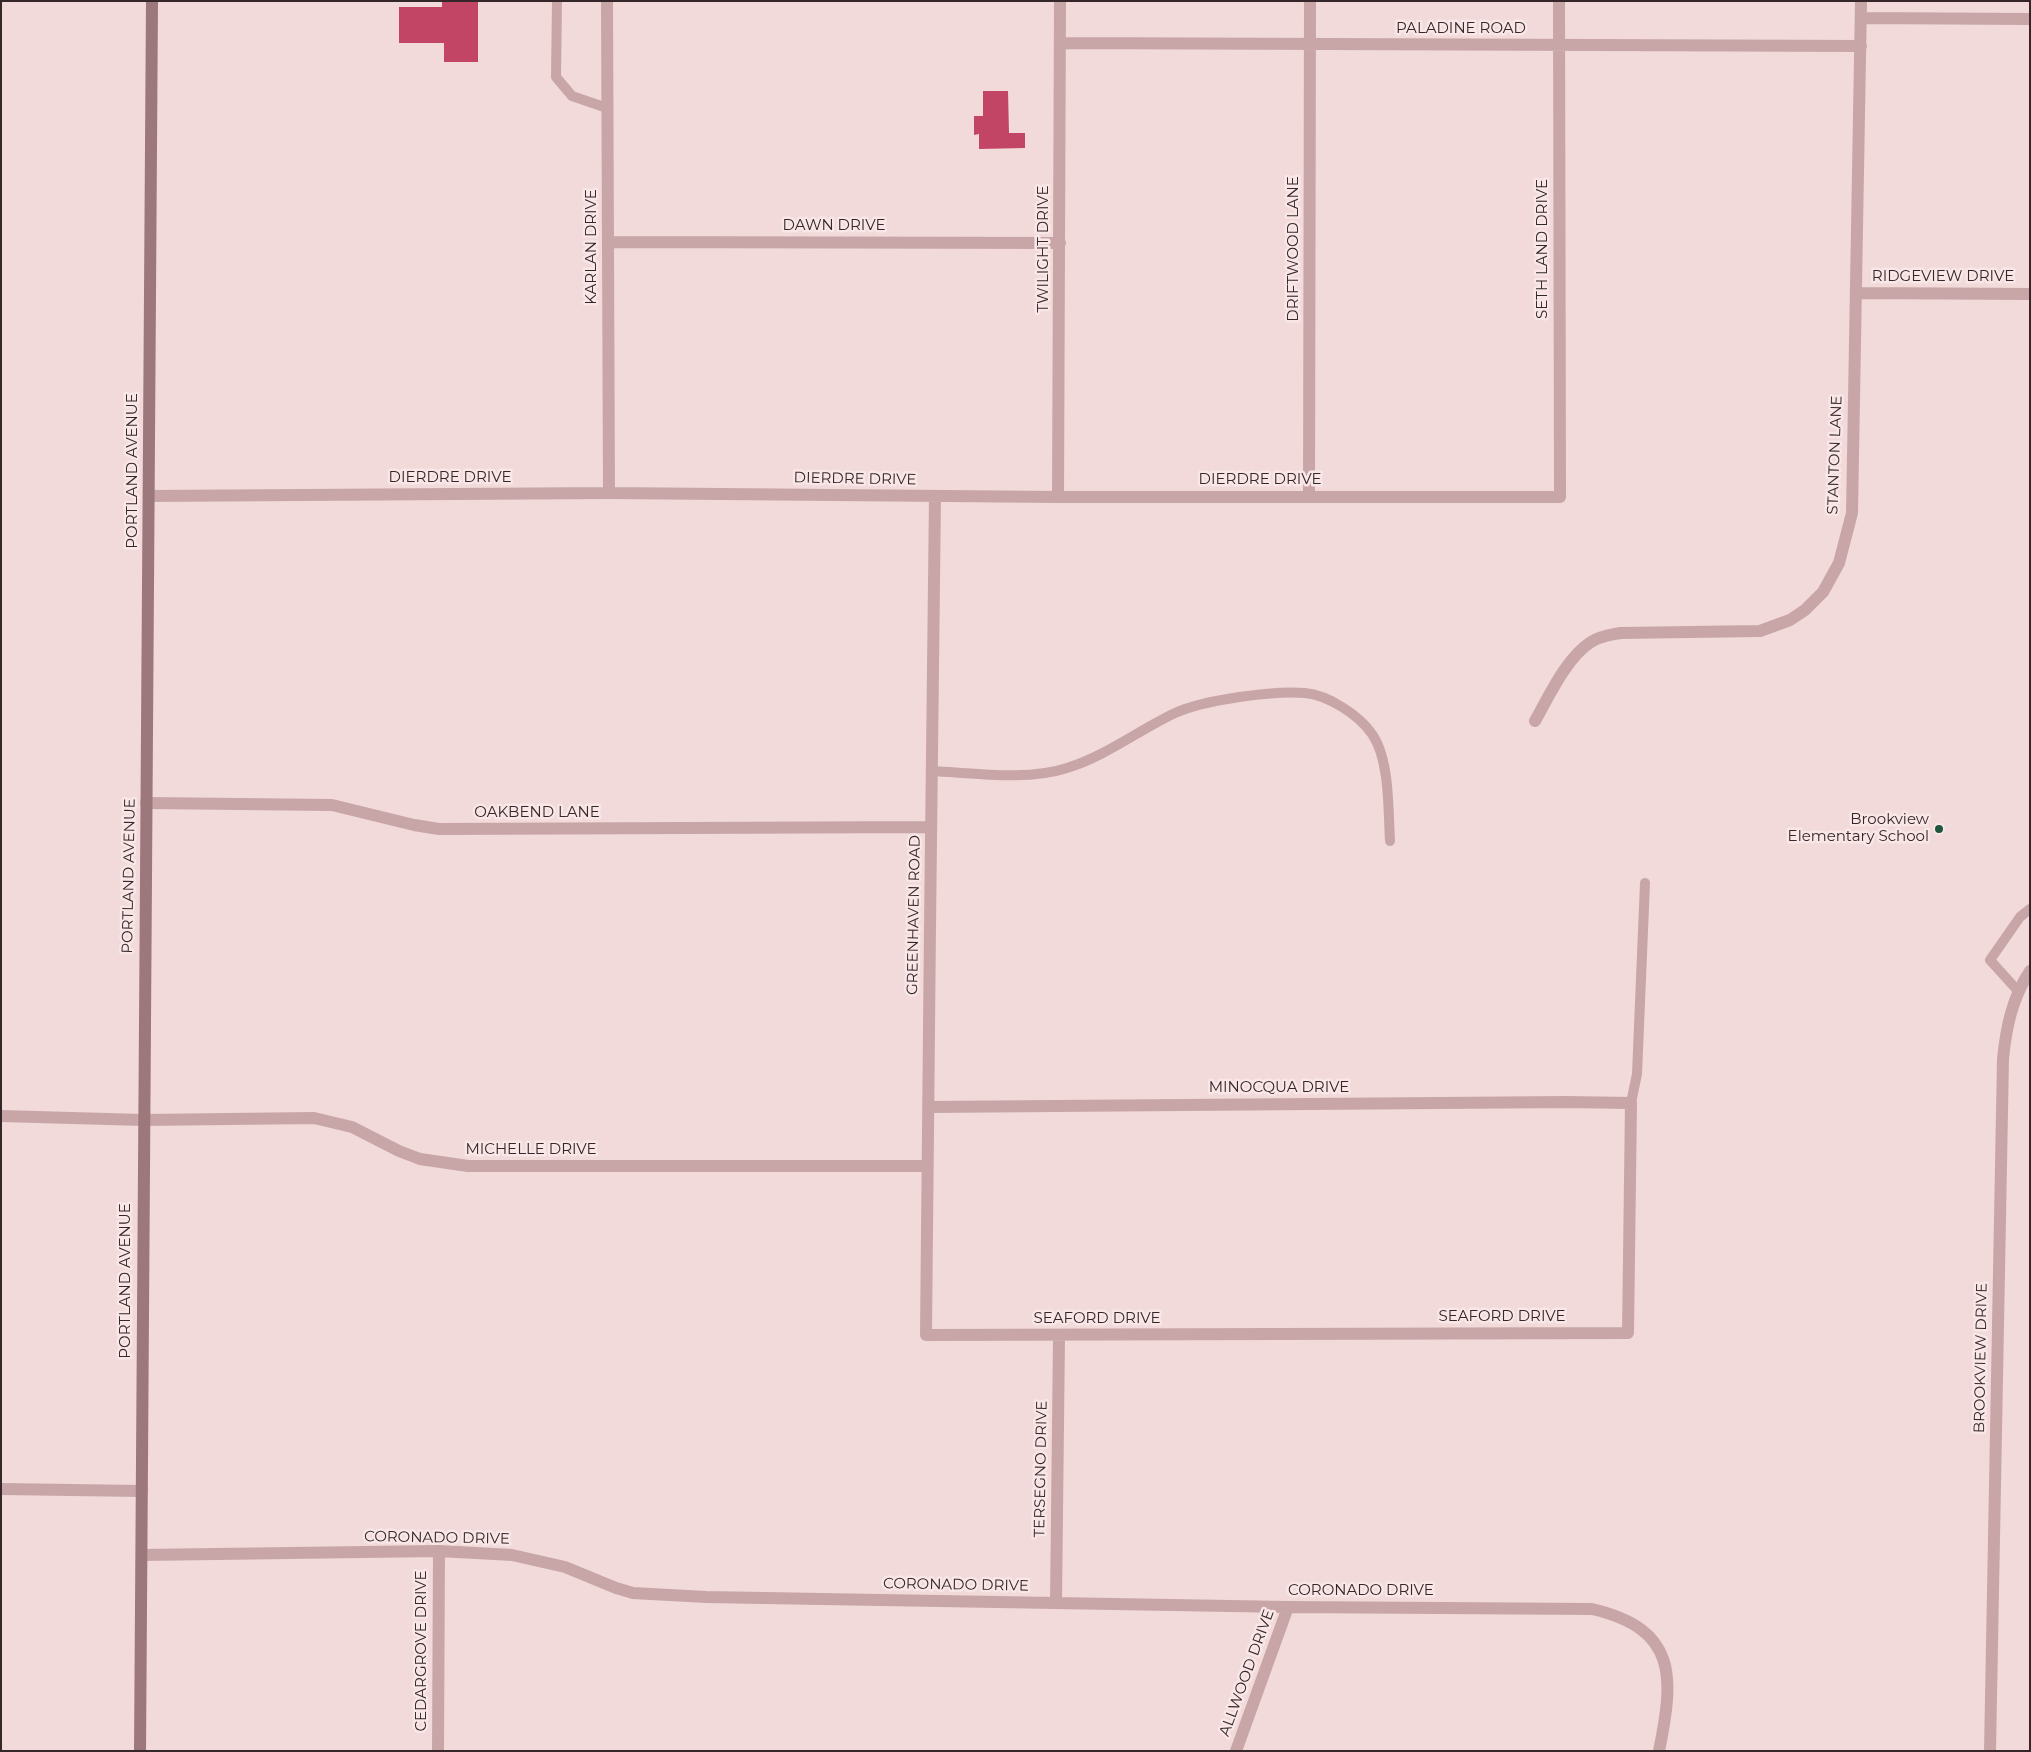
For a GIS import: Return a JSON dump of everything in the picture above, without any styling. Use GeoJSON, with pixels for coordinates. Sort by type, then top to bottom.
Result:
{"type":"FeatureCollection","features":[{"type":"Feature","properties":{"kind":"main road","name":"PORTLAND AVENUE"},"geometry":{"type":"LineString","coordinates":[[140,1751],[152,1]]}},
{"type":"Feature","properties":{"kind":"street","name":"KARLAN DRIVE"},"geometry":{"type":"LineString","coordinates":[[607,1],[609,493]]}},
{"type":"Feature","properties":{"kind":"street","name":"TWILIGHT DRIVE"},"geometry":{"type":"LineString","coordinates":[[1058,497],[1060,1]]}},
{"type":"Feature","properties":{"kind":"street","name":"DRIFTWOOD LANE"},"geometry":{"type":"LineString","coordinates":[[1309,496],[1310,1]]}},
{"type":"Feature","properties":{"kind":"street","name":"SETH LAND DRIVE"},"geometry":{"type":"LineString","coordinates":[[1558,1],[1560,496]]}},
{"type":"Feature","properties":{"kind":"street","name":"STANTON LANE"},"geometry":{"type":"LineString","coordinates":[[1535,720],[1570,663],[1590,643],[1603,636],[1620,633],[1760,631],[1790,620],[1804,610],[1823,592],[1839,563],[1852,513],[1861,1]]}},
{"type":"Feature","properties":{"kind":"street"},"geometry":{"type":"LineString","coordinates":[[1862,18],[2030,19]]}},
{"type":"Feature","properties":{"kind":"street","name":"PALADINE ROAD"},"geometry":{"type":"LineString","coordinates":[[1061,44],[1861,46]]}},
{"type":"Feature","properties":{"kind":"street","name":"DAWN DRIVE"},"geometry":{"type":"LineString","coordinates":[[608,242],[1060,243]]}},
{"type":"Feature","properties":{"kind":"street","name":"RIDGEVIEW DRIVE"},"geometry":{"type":"LineString","coordinates":[[1856,293],[2030,294]]}},
{"type":"Feature","properties":{"kind":"street","name":"DIERDRE DRIVE"},"geometry":{"type":"LineString","coordinates":[[149,496],[609,493],[1058,497],[1560,496]]}},
{"type":"Feature","properties":{"kind":"street","name":"GREENHAVEN ROAD"},"geometry":{"type":"LineString","coordinates":[[926,1335],[935,496]]}},
{"type":"Feature","properties":{"kind":"street","name":"OAKBEND LANE"},"geometry":{"type":"LineString","coordinates":[[146,803],[332,805],[414,825],[439,829],[931,827]]}},
{"type":"Feature","properties":{"kind":"street","name":"BROOKVIEW DRIVE"},"geometry":{"type":"LineString","coordinates":[[1990,1751],[2003,1059],[2006,1033],[2018,991],[2030,972]]}},
{"type":"Feature","properties":{"kind":"street","name":"MINOCQUA DRIVE"},"geometry":{"type":"LineString","coordinates":[[928,1107],[1631,1103]]}},
{"type":"Feature","properties":{"kind":"street","name":"SEAFORD DRIVE"},"geometry":{"type":"LineString","coordinates":[[926,1335],[1059,1336],[1628,1332],[1631,1103]]}},
{"type":"Feature","properties":{"kind":"street","name":"MICHELLE DRIVE"},"geometry":{"type":"LineString","coordinates":[[1,1116],[143,1120],[314,1118],[352,1127],[399,1151],[420,1159],[468,1166],[928,1166]]}},
{"type":"Feature","properties":{"kind":"street","name":"TERSEGNO DRIVE"},"geometry":{"type":"LineString","coordinates":[[1056,1603],[1059,1336]]}},
{"type":"Feature","properties":{"kind":"street"},"geometry":{"type":"LineString","coordinates":[[1,1489],[142,1491]]}},
{"type":"Feature","properties":{"kind":"street","name":"CORONADO DRIVE"},"geometry":{"type":"LineString","coordinates":[[142,1555],[439,1551],[504,1554],[549,1563],[616,1588],[651,1595],[1288,1607],[1592,1609],[1614,1614],[1634,1624],[1649,1637],[1665,1664],[1669,1694],[1659,1751]]}},
{"type":"Feature","properties":{"kind":"street","name":"CEDARGROVE DRIVE"},"geometry":{"type":"LineString","coordinates":[[438,1751],[439,1551]]}},
{"type":"Feature","properties":{"kind":"street","name":"ALLWOOD DRIVE"},"geometry":{"type":"LineString","coordinates":[[1236,1751],[1288,1607]]}},
{"type":"Feature","properties":{"kind":"lane"},"geometry":{"type":"LineString","coordinates":[[557,1],[556,77],[572,96],[607,108]]}},
{"type":"Feature","properties":{"kind":"lane"},"geometry":{"type":"LineString","coordinates":[[932,772],[1024,775],[1067,769],[1095,757],[1176,712],[1213,702],[1261,694],[1307,693],[1342,706],[1372,734],[1384,761],[1390,840]]}},
{"type":"Feature","properties":{"kind":"lane","name":"SEAFORD DRIVE"},"geometry":{"type":"LineString","coordinates":[[1631,1103],[1637,1074],[1645,882]]}},
{"type":"Feature","properties":{"kind":"lane"},"geometry":{"type":"LineString","coordinates":[[2018,991],[1990,960],[2020,917],[2030,909]]}},
{"type":"Feature","properties":{"kind":"building"},"geometry":{"type":"Polygon","coordinates":[[[442,1],[478,1],[478,62],[444,62],[444,43],[399,43],[399,7],[442,7],[442,1]]]}},
{"type":"Feature","properties":{"kind":"building"},"geometry":{"type":"Polygon","coordinates":[[[983,91],[1008,91],[1009,133],[1025,133],[1025,148],[979,149],[979,134],[974,135],[974,116],[983,116],[983,91]]]}},
{"type":"Feature","properties":{"kind":"place","name":"Brookview Elementary School"},"geometry":{"type":"Point","coordinates":[1939,829]}}]}
